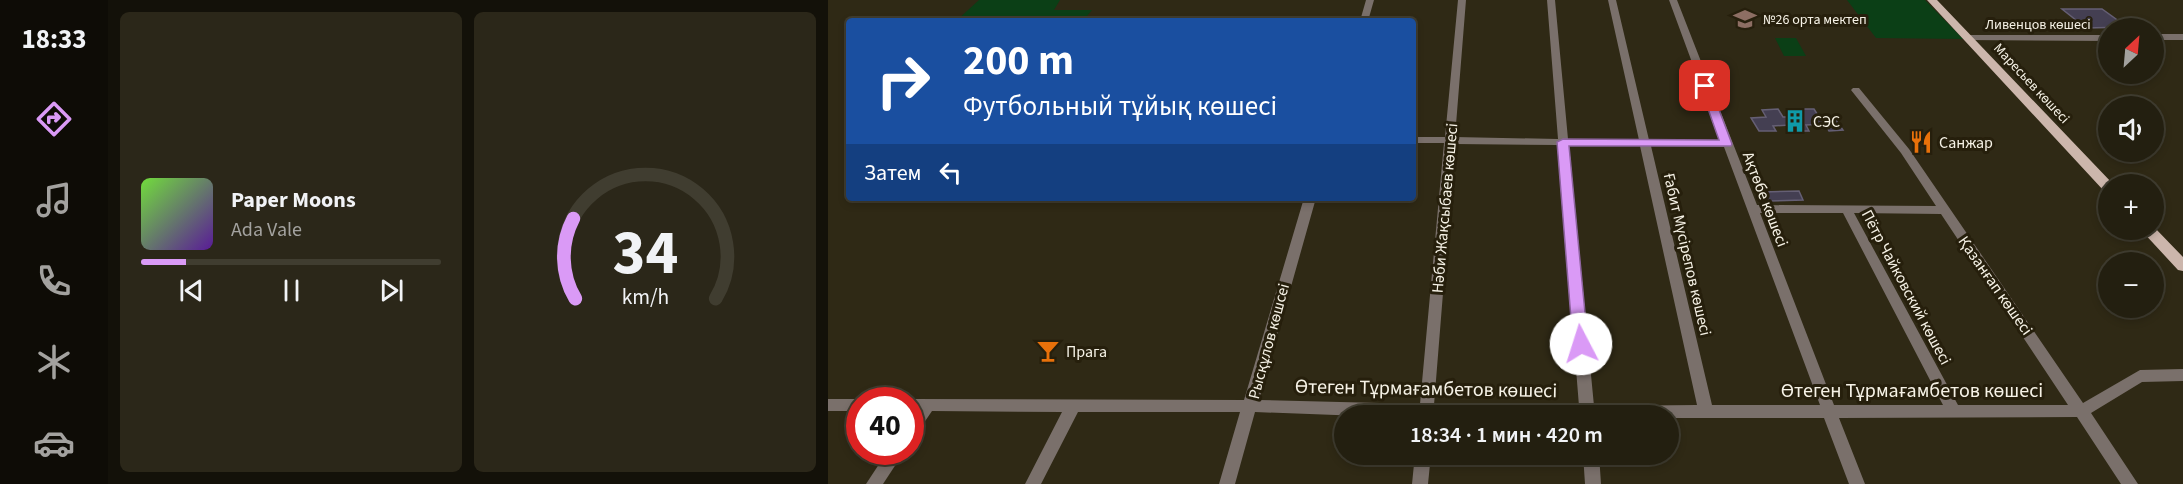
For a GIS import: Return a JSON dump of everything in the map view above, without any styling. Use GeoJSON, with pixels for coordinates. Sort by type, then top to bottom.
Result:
{"type":"FeatureCollection","features":[{"type":"Feature","properties":{"kind":"main road","name":"Маресьев көшесі"},"geometry":{"type":"LineString","coordinates":[[1932,0],[2098,176]]}},
{"type":"Feature","properties":{"kind":"main road"},"geometry":{"type":"LineString","coordinates":[[2158,240],[2183,266]]}},
{"type":"Feature","properties":{"kind":"street"},"geometry":{"type":"LineString","coordinates":[[1365,18],[1370,0]]}},
{"type":"Feature","properties":{"kind":"street","name":"Нәби Жақсыбаев көшесі"},"geometry":{"type":"LineString","coordinates":[[1428,405],[1462,0]]}},
{"type":"Feature","properties":{"kind":"street"},"geometry":{"type":"LineString","coordinates":[[1551,0],[1586,405]]}},
{"type":"Feature","properties":{"kind":"street","name":"Ғабит Мүсірепов көшесі"},"geometry":{"type":"LineString","coordinates":[[1612,0],[1706,411]]}},
{"type":"Feature","properties":{"kind":"street","name":"Ақтөбе көшесі"},"geometry":{"type":"LineString","coordinates":[[1672,0],[1857,484]]}},
{"type":"Feature","properties":{"kind":"street"},"geometry":{"type":"LineString","coordinates":[[2164,37],[2183,37]]}},
{"type":"Feature","properties":{"kind":"street","name":"Ливенцов көшесі"},"geometry":{"type":"LineString","coordinates":[[1968,38],[2098,38]]}},
{"type":"Feature","properties":{"kind":"street","name":"Қазанғап көшесі"},"geometry":{"type":"LineString","coordinates":[[1856,90],[1905,151],[2130,484]]}},
{"type":"Feature","properties":{"kind":"street"},"geometry":{"type":"LineString","coordinates":[[1416,140],[1727,144]]}},
{"type":"Feature","properties":{"kind":"street","name":"Рысқұлов көшсеі"},"geometry":{"type":"LineString","coordinates":[[1227,484],[1309,201]]}},
{"type":"Feature","properties":{"kind":"street"},"geometry":{"type":"LineString","coordinates":[[1753,209],[1944,210]]}},
{"type":"Feature","properties":{"kind":"street","name":"Пётр Чайковский көшесі"},"geometry":{"type":"LineString","coordinates":[[1847,210],[1954,411]]}},
{"type":"Feature","properties":{"kind":"street"},"geometry":{"type":"LineString","coordinates":[[2082,411],[2140,376],[2183,375]]}},
{"type":"Feature","properties":{"kind":"street"},"geometry":{"type":"LineString","coordinates":[[828,405],[846,405]]}},
{"type":"Feature","properties":{"kind":"street","name":"Өтеген Тұрмағамбетов көшесі"},"geometry":{"type":"LineString","coordinates":[[924,405],[1250,406],[1334,409]]}},
{"type":"Feature","properties":{"kind":"street"},"geometry":{"type":"LineString","coordinates":[[924,411],[928,405]]}},
{"type":"Feature","properties":{"kind":"street"},"geometry":{"type":"LineString","coordinates":[[1033,484],[1073,405]]}},
{"type":"Feature","properties":{"kind":"street","name":"Өтеген Тұрмағамбетов көшесі"},"geometry":{"type":"LineString","coordinates":[[1679,412],[2082,411]]}},
{"type":"Feature","properties":{"kind":"street"},"geometry":{"type":"LineString","coordinates":[[874,484],[887,465]]}},
{"type":"Feature","properties":{"kind":"street"},"geometry":{"type":"LineString","coordinates":[[1420,484],[1422,465]]}},
{"type":"Feature","properties":{"kind":"street"},"geometry":{"type":"LineString","coordinates":[[1592,465],[1593,484]]}},
{"type":"Feature","properties":{"kind":"green space"},"geometry":{"type":"Polygon","coordinates":[[[979,0],[1060,0],[1054,10],[1092,10],[1085,18],[959,18],[979,0]]]}},
{"type":"Feature","properties":{"kind":"green space"},"geometry":{"type":"Polygon","coordinates":[[[1847,0],[1925,0],[1963,39],[1876,38],[1847,0]]]}},
{"type":"Feature","properties":{"kind":"green space"},"geometry":{"type":"Polygon","coordinates":[[[1775,38],[1796,38],[1806,56],[1784,56],[1775,38]]]}},
{"type":"Feature","properties":{"kind":"building"},"geometry":{"type":"Polygon","coordinates":[[[2062,9],[2102,9],[2114,18],[2098,18],[2098,28],[2086,28],[2062,9]]]}},
{"type":"Feature","properties":{"kind":"building","name":"СЭС"},"geometry":{"type":"Polygon","coordinates":[[[1778,109],[1783,117],[1802,117],[1798,109],[1814,109],[1819,117],[1833,116],[1843,130],[1829,131],[1825,124],[1806,125],[1809,131],[1793,131],[1790,125],[1773,126],[1776,131],[1759,131],[1751,118],[1766,117],[1762,110],[1778,109]]]}},
{"type":"Feature","properties":{"kind":"building"},"geometry":{"type":"Polygon","coordinates":[[[1799,191],[1803,200],[1768,201],[1764,192],[1799,191]]]}},
{"type":"Feature","properties":{"kind":"place","name":"№26 орта мектеп"},"geometry":{"type":"Point","coordinates":[1745,19]}},
{"type":"Feature","properties":{"kind":"place","name":"СЭС"},"geometry":{"type":"Point","coordinates":[1795,121]}},
{"type":"Feature","properties":{"kind":"place","name":"Санжар"},"geometry":{"type":"Point","coordinates":[1921,142]}},
{"type":"Feature","properties":{"kind":"place","name":"Прага"},"geometry":{"type":"Point","coordinates":[1048,351]}},
{"type":"Feature","properties":{"kind":"route"},"geometry":{"type":"LineString","coordinates":[[1581,344],[1563,142],[1727,144],[1705,86]]}}]}
